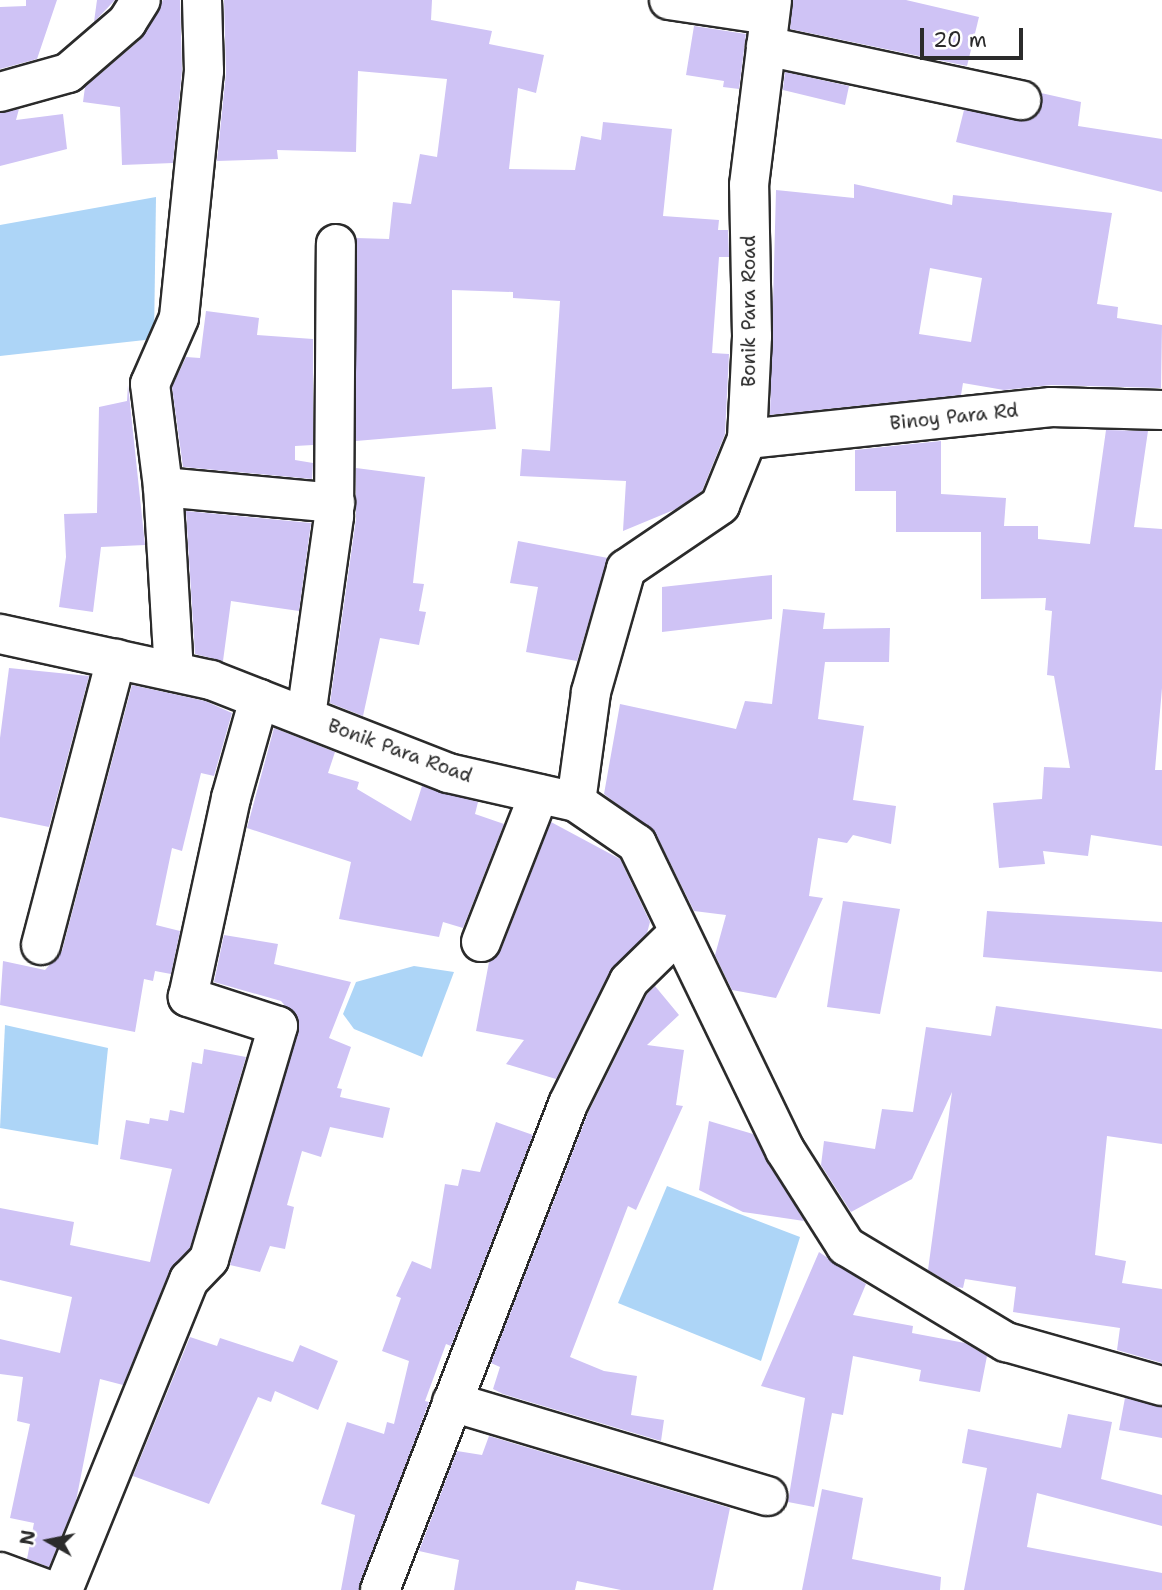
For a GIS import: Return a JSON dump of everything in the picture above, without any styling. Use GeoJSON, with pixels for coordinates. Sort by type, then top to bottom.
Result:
{"type":"FeatureCollection","features":[{"type":"Feature","properties":{"kind":"street"},"geometry":{"type":"LineString","coordinates":[[0,92],[68,73],[127,22],[141,0]]}},
{"type":"Feature","properties":{"kind":"street"},"geometry":{"type":"LineString","coordinates":[[174,672],[163,487],[150,384],[179,318],[204,71],[202,0]]}},
{"type":"Feature","properties":{"kind":"street"},"geometry":{"type":"LineString","coordinates":[[669,0],[769,20],[1021,100]]}},
{"type":"Feature","properties":{"kind":"street","name":"Bonik Para Road"},"geometry":{"type":"LineString","coordinates":[[0,634],[174,672],[306,716],[448,772],[558,798],[592,692],[626,569],[720,505],[747,439],[752,336],[749,185],[769,20]]}},
{"type":"Feature","properties":{"kind":"street"},"geometry":{"type":"LineString","coordinates":[[306,716],[335,503],[336,244]]}},
{"type":"Feature","properties":{"kind":"street","name":"Binoy Para Rd"},"geometry":{"type":"LineString","coordinates":[[747,439],[1051,407],[1162,410]]}},
{"type":"Feature","properties":{"kind":"street"},"geometry":{"type":"LineString","coordinates":[[163,487],[335,503]]}},
{"type":"Feature","properties":{"kind":"street"},"geometry":{"type":"LineString","coordinates":[[40,945],[116,659]]}},
{"type":"Feature","properties":{"kind":"street"},"geometry":{"type":"LineString","coordinates":[[62,1590],[189,1280],[209,1259],[278,1026],[188,997],[231,797],[259,699]]}},
{"type":"Feature","properties":{"kind":"street"},"geometry":{"type":"LineString","coordinates":[[481,942],[558,798],[637,844],[785,1150],[846,1246],[1006,1342],[1162,1386]]}},
{"type":"Feature","properties":{"kind":"street"},"geometry":{"type":"LineString","coordinates":[[380,1590],[568,1104],[629,981],[680,932]]}},
{"type":"Feature","properties":{"kind":"street"},"geometry":{"type":"LineString","coordinates":[[452,1402],[767,1496]]}},
{"type":"Feature","properties":{"kind":"street"},"geometry":{"type":"LineString","coordinates":[[0,1572],[49,1590]]}},
{"type":"Feature","properties":{"kind":"water"},"geometry":{"type":"Polygon","coordinates":[[[156,197],[154,339],[0,356],[0,225],[156,197]]]}},
{"type":"Feature","properties":{"kind":"water"},"geometry":{"type":"Polygon","coordinates":[[[414,966],[454,972],[422,1057],[354,1029],[343,1014],[356,982],[414,966]]]}},
{"type":"Feature","properties":{"kind":"water"},"geometry":{"type":"Polygon","coordinates":[[[5,1025],[108,1048],[98,1145],[0,1128],[5,1025]]]}},
{"type":"Feature","properties":{"kind":"water"},"geometry":{"type":"Polygon","coordinates":[[[667,1186],[800,1237],[761,1361],[618,1303],[667,1186]]]}},
{"type":"Feature","properties":{"kind":"building"},"geometry":{"type":"Polygon","coordinates":[[[26,0],[57,0],[37,59],[0,69],[0,7],[26,6],[26,0]]]}},
{"type":"Feature","properties":{"kind":"building"},"geometry":{"type":"Polygon","coordinates":[[[97,0],[115,0],[94,22],[97,0]]]}},
{"type":"Feature","properties":{"kind":"building"},"geometry":{"type":"Polygon","coordinates":[[[163,0],[180,0],[182,70],[173,163],[122,165],[120,107],[83,102],[85,87],[142,38],[163,0]]]}},
{"type":"Feature","properties":{"kind":"building"},"geometry":{"type":"Polygon","coordinates":[[[224,0],[432,0],[431,20],[492,31],[489,44],[544,55],[536,93],[518,88],[509,169],[575,170],[581,136],[601,140],[603,122],[672,129],[663,216],[719,220],[718,230],[728,230],[729,257],[719,257],[712,353],[729,354],[725,434],[702,491],[676,509],[623,531],[626,481],[520,476],[522,449],[550,451],[560,301],[513,298],[513,292],[452,290],[452,389],[492,387],[496,429],[356,441],[356,238],[389,239],[393,202],[411,204],[420,154],[437,157],[447,79],[358,71],[356,152],[277,150],[278,159],[217,161],[226,73],[224,0]]]}},
{"type":"Feature","properties":{"kind":"building"},"geometry":{"type":"Polygon","coordinates":[[[793,0],[906,0],[979,17],[967,66],[790,29],[793,0]]]}},
{"type":"Feature","properties":{"kind":"building"},"geometry":{"type":"Polygon","coordinates":[[[694,26],[746,34],[739,89],[723,87],[724,81],[686,75],[694,26]]]}},
{"type":"Feature","properties":{"kind":"building"},"geometry":{"type":"Polygon","coordinates":[[[785,72],[849,86],[845,105],[783,90],[785,72]]]}},
{"type":"Feature","properties":{"kind":"building"},"geometry":{"type":"Polygon","coordinates":[[[1041,93],[1081,102],[1078,126],[1162,139],[1162,192],[956,142],[964,110],[1027,121],[1042,105],[1041,93]]]}},
{"type":"Feature","properties":{"kind":"building"},"geometry":{"type":"Polygon","coordinates":[[[19,109],[16,120],[63,114],[67,149],[0,166],[0,113],[19,109]]]}},
{"type":"Feature","properties":{"kind":"building"},"geometry":{"type":"Polygon","coordinates":[[[854,184],[952,205],[953,195],[1112,213],[1097,304],[1118,307],[1117,318],[1162,325],[1161,388],[1051,385],[1004,390],[963,383],[961,395],[770,415],[776,190],[854,198],[854,184]],[[930,268],[919,334],[971,342],[982,278],[930,268]]]}},
{"type":"Feature","properties":{"kind":"building"},"geometry":{"type":"Polygon","coordinates":[[[206,311],[259,318],[257,335],[313,339],[313,445],[295,446],[295,460],[313,463],[312,479],[183,467],[172,387],[186,357],[200,358],[206,311]]]}},
{"type":"Feature","properties":{"kind":"building"},"geometry":{"type":"Polygon","coordinates":[[[128,385],[145,545],[101,547],[93,612],[59,607],[66,557],[64,514],[97,513],[99,407],[127,401],[128,385]]]}},
{"type":"Feature","properties":{"kind":"building"},"geometry":{"type":"Polygon","coordinates":[[[1106,430],[1148,431],[1134,527],[1162,529],[1162,688],[1155,770],[1162,770],[1162,846],[1091,835],[1088,856],[1043,851],[1045,864],[999,868],[993,803],[1042,799],[1044,767],[1070,768],[1054,676],[1047,675],[1052,611],[1045,610],[1046,598],[981,599],[981,532],[896,532],[896,491],[855,491],[855,450],[941,441],[941,494],[1006,498],[1004,526],[1038,526],[1038,539],[1090,544],[1106,430]]]}},
{"type":"Feature","properties":{"kind":"building"},"geometry":{"type":"Polygon","coordinates":[[[356,468],[425,477],[413,583],[424,584],[419,611],[426,612],[419,645],[380,638],[363,716],[330,703],[356,519],[356,468]]]}},
{"type":"Feature","properties":{"kind":"building"},"geometry":{"type":"Polygon","coordinates":[[[186,511],[311,523],[299,611],[231,601],[223,661],[195,654],[186,511]]]}},
{"type":"Feature","properties":{"kind":"building"},"geometry":{"type":"Polygon","coordinates":[[[518,541],[608,558],[577,661],[526,652],[538,587],[510,583],[518,541]]]}},
{"type":"Feature","properties":{"kind":"building"},"geometry":{"type":"Polygon","coordinates":[[[772,575],[772,619],[662,632],[662,587],[772,575]]]}},
{"type":"Feature","properties":{"kind":"building"},"geometry":{"type":"Polygon","coordinates":[[[783,609],[825,613],[823,629],[890,628],[889,662],[825,662],[818,719],[864,726],[853,800],[896,806],[891,844],[853,835],[847,843],[818,838],[809,896],[823,898],[776,998],[732,990],[715,955],[726,915],[694,911],[656,834],[604,794],[620,704],[736,729],[745,701],[772,704],[783,609]]]}},
{"type":"Feature","properties":{"kind":"building"},"geometry":{"type":"Polygon","coordinates":[[[9,668],[89,676],[49,827],[0,817],[0,738],[9,668]]]}},
{"type":"Feature","properties":{"kind":"building"},"geometry":{"type":"Polygon","coordinates":[[[132,685],[205,701],[232,713],[214,776],[201,773],[182,851],[172,848],[156,925],[180,931],[171,974],[155,971],[153,981],[144,979],[135,1032],[0,1005],[3,961],[45,970],[62,951],[132,685]]]}},
{"type":"Feature","properties":{"kind":"building"},"geometry":{"type":"Polygon","coordinates":[[[274,728],[335,752],[328,773],[359,782],[357,789],[411,821],[422,786],[478,802],[475,814],[504,824],[463,928],[443,922],[439,937],[339,919],[351,862],[247,828],[274,728]]]}},
{"type":"Feature","properties":{"kind":"building"},"geometry":{"type":"Polygon","coordinates":[[[551,822],[620,859],[650,922],[647,933],[610,971],[556,1079],[506,1064],[524,1040],[476,1031],[489,962],[501,950],[551,822]]]}},
{"type":"Feature","properties":{"kind":"building"},"geometry":{"type":"Polygon","coordinates":[[[843,901],[900,909],[880,1014],[827,1007],[843,901]]]}},
{"type":"Feature","properties":{"kind":"building"},"geometry":{"type":"Polygon","coordinates":[[[987,911],[1162,922],[1162,972],[983,957],[987,911]]]}},
{"type":"Feature","properties":{"kind":"building"},"geometry":{"type":"Polygon","coordinates":[[[224,935],[278,944],[274,964],[351,982],[329,1038],[351,1047],[337,1088],[342,1089],[340,1097],[390,1108],[383,1138],[330,1127],[321,1157],[302,1151],[287,1205],[294,1207],[285,1249],[270,1246],[260,1272],[230,1265],[299,1022],[281,1001],[214,982],[224,935]]]}},
{"type":"Feature","properties":{"kind":"building"},"geometry":{"type":"Polygon","coordinates":[[[655,986],[679,1015],[647,1045],[684,1050],[676,1105],[683,1106],[636,1210],[628,1206],[570,1357],[604,1371],[637,1376],[631,1415],[664,1420],[661,1441],[503,1394],[493,1389],[500,1367],[491,1363],[588,1113],[647,994],[655,986]]]}},
{"type":"Feature","properties":{"kind":"building"},"geometry":{"type":"Polygon","coordinates":[[[996,1006],[1162,1029],[1162,1144],[1107,1136],[1095,1255],[1126,1261],[1122,1283],[1162,1289],[1162,1363],[1117,1350],[1120,1328],[1013,1312],[1016,1287],[965,1279],[963,1288],[957,1287],[928,1270],[952,1092],[912,1179],[851,1212],[821,1165],[824,1141],[875,1149],[882,1109],[913,1112],[926,1027],[991,1036],[996,1006]]]}},
{"type":"Feature","properties":{"kind":"building"},"geometry":{"type":"Polygon","coordinates":[[[204,1049],[246,1057],[190,1248],[169,1272],[123,1385],[100,1379],[76,1501],[49,1567],[27,1559],[34,1523],[10,1518],[30,1424],[17,1421],[23,1377],[0,1374],[0,1339],[60,1353],[72,1297],[0,1280],[0,1208],[74,1222],[70,1245],[150,1262],[172,1169],[120,1159],[126,1120],[149,1124],[150,1118],[168,1121],[170,1110],[184,1113],[192,1062],[202,1064],[204,1049]]]}},
{"type":"Feature","properties":{"kind":"building"},"geometry":{"type":"Polygon","coordinates":[[[709,1121],[753,1134],[804,1221],[743,1212],[699,1190],[709,1121]]]}},
{"type":"Feature","properties":{"kind":"building"},"geometry":{"type":"Polygon","coordinates":[[[496,1122],[533,1135],[451,1346],[446,1344],[425,1401],[429,1402],[359,1590],[341,1590],[355,1515],[321,1504],[347,1422],[384,1434],[387,1422],[394,1424],[409,1361],[382,1351],[401,1298],[396,1296],[412,1261],[431,1269],[445,1184],[458,1186],[462,1169],[480,1172],[496,1122]]]}},
{"type":"Feature","properties":{"kind":"building"},"geometry":{"type":"Polygon","coordinates":[[[819,1252],[866,1284],[853,1315],[913,1326],[912,1333],[965,1343],[987,1356],[980,1392],[919,1381],[921,1370],[853,1356],[843,1415],[832,1413],[814,1507],[788,1502],[805,1398],[761,1386],[819,1252]]]}},
{"type":"Feature","properties":{"kind":"building"},"geometry":{"type":"Polygon","coordinates":[[[190,1337],[217,1346],[220,1338],[293,1362],[300,1345],[338,1361],[318,1410],[275,1391],[271,1402],[258,1397],[209,1504],[133,1476],[190,1337]]]}},
{"type":"Feature","properties":{"kind":"building"},"geometry":{"type":"Polygon","coordinates":[[[1125,1398],[1162,1407],[1162,1438],[1119,1430],[1125,1398]]]}},
{"type":"Feature","properties":{"kind":"building"},"geometry":{"type":"Polygon","coordinates":[[[1068,1414],[1112,1422],[1101,1479],[1162,1495],[1162,1526],[1037,1493],[1027,1547],[1162,1573],[1162,1590],[964,1590],[987,1468],[962,1463],[968,1429],[1061,1448],[1068,1414]]]}},
{"type":"Feature","properties":{"kind":"building"},"geometry":{"type":"Polygon","coordinates":[[[489,1436],[730,1508],[713,1590],[621,1590],[577,1581],[575,1590],[454,1590],[459,1560],[419,1551],[457,1451],[482,1455],[489,1436]]]}},
{"type":"Feature","properties":{"kind":"building"},"geometry":{"type":"Polygon","coordinates":[[[822,1489],[863,1498],[852,1559],[941,1577],[940,1590],[802,1590],[822,1489]]]}}]}
